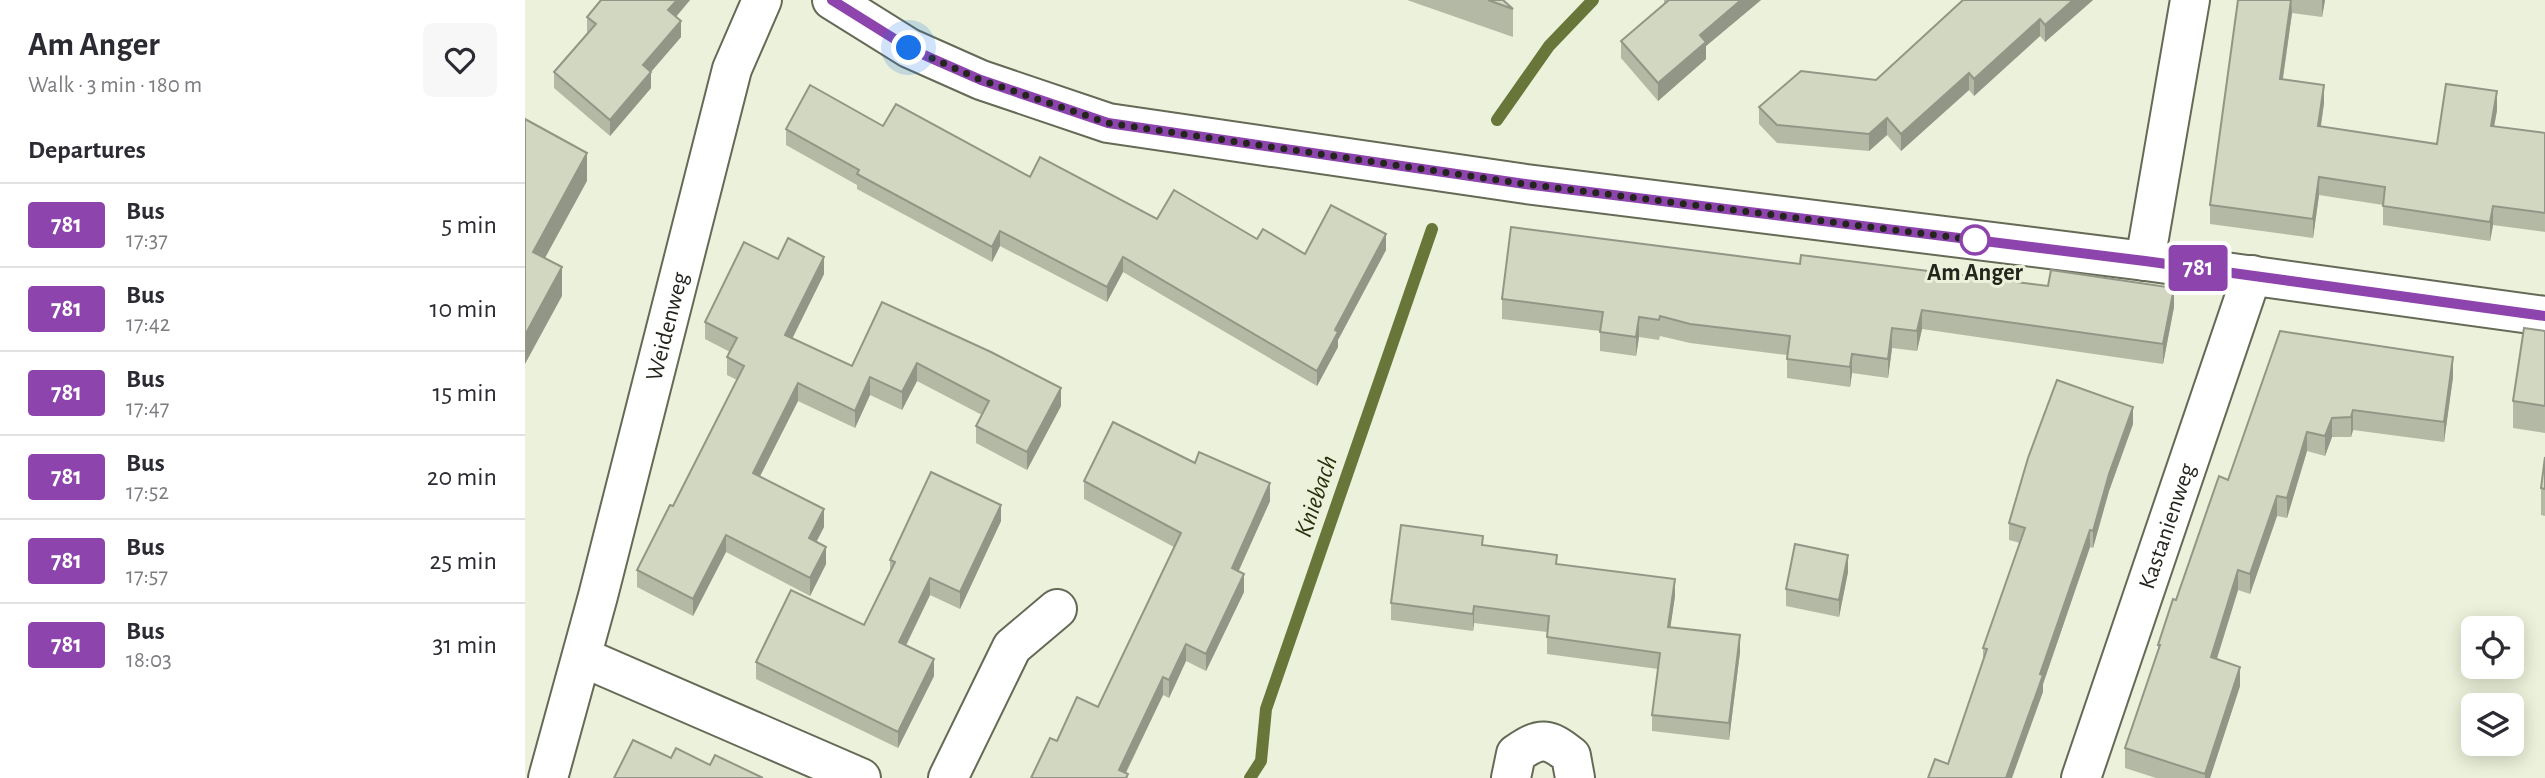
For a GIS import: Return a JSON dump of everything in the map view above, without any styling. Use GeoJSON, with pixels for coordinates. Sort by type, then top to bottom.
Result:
{"type":"FeatureCollection","features":[{"type":"Feature","properties":{"kind":"street","name":"Weidenweg"},"geometry":{"type":"LineString","coordinates":[[548,778],[582,657],[732,69],[762,0]]}},
{"type":"Feature","properties":{"kind":"street"},"geometry":{"type":"LineString","coordinates":[[832,0],[909,48],[933,59],[981,80],[1108,123],[1525,184],[2145,261],[2545,316]]}},
{"type":"Feature","properties":{"kind":"street"},"geometry":{"type":"LineString","coordinates":[[2145,261],[2190,0]]}},
{"type":"Feature","properties":{"kind":"street","name":"Kastanienweg"},"geometry":{"type":"LineString","coordinates":[[2081,778],[2252,275]]}},
{"type":"Feature","properties":{"kind":"street"},"geometry":{"type":"LineString","coordinates":[[948,778],[1012,646],[1057,609]]}},
{"type":"Feature","properties":{"kind":"street"},"geometry":{"type":"LineString","coordinates":[[582,657],[860,778]]}},
{"type":"Feature","properties":{"kind":"street"},"geometry":{"type":"LineString","coordinates":[[1511,778],[1516,754],[1534,741],[1554,742],[1571,756],[1578,777]]}},
{"type":"Feature","properties":{"kind":"building"},"geometry":{"type":"Polygon","coordinates":[[[601,0],[677,0],[668,10],[681,21],[643,65],[651,72],[610,120],[554,72],[596,24],[587,17],[601,0]]]}},
{"type":"Feature","properties":{"kind":"building"},"geometry":{"type":"Polygon","coordinates":[[[1488,0],[1503,0],[1513,9],[1488,0]]]}},
{"type":"Feature","properties":{"kind":"building"},"geometry":{"type":"Polygon","coordinates":[[[1669,0],[1741,0],[1700,35],[1706,42],[1658,83],[1621,41],[1669,0]]]}},
{"type":"Feature","properties":{"kind":"building"},"geometry":{"type":"Polygon","coordinates":[[[1963,0],[2073,0],[2045,25],[2040,19],[1974,79],[1969,73],[1901,134],[1887,118],[1869,134],[1777,125],[1759,107],[1801,71],[1876,80],[1963,0]]]}},
{"type":"Feature","properties":{"kind":"building"},"geometry":{"type":"Polygon","coordinates":[[[2238,0],[2291,0],[2280,79],[2324,85],[2318,126],[2437,144],[2446,84],[2497,91],[2491,126],[2545,133],[2545,213],[2493,206],[2490,222],[2383,206],[2385,187],[2319,177],[2313,219],[2210,205],[2238,0]]]}},
{"type":"Feature","properties":{"kind":"building"},"geometry":{"type":"Polygon","coordinates":[[[810,85],[883,126],[896,104],[1030,177],[1040,157],[1157,219],[1174,190],[1257,239],[1263,229],[1305,254],[1331,205],[1386,234],[1335,330],[1338,332],[1317,371],[1123,257],[1107,287],[1000,231],[992,247],[857,174],[859,170],[786,129],[810,85]]]}},
{"type":"Feature","properties":{"kind":"building"},"geometry":{"type":"Polygon","coordinates":[[[525,119],[587,153],[533,252],[562,267],[525,335],[525,119]]]}},
{"type":"Feature","properties":{"kind":"building"},"geometry":{"type":"Polygon","coordinates":[[[1511,227],[1800,264],[1801,255],[2048,286],[2051,270],[2174,288],[2163,344],[1922,310],[1917,331],[1892,328],[1888,359],[1852,354],[1850,367],[1787,359],[1790,336],[1690,324],[1660,316],[1659,320],[1639,317],[1636,337],[1600,332],[1603,312],[1502,299],[1511,227]]]}},
{"type":"Feature","properties":{"kind":"building"},"geometry":{"type":"Polygon","coordinates":[[[788,238],[824,257],[785,335],[852,366],[882,302],[991,352],[1061,388],[1027,452],[976,426],[989,401],[917,363],[902,392],[870,377],[855,411],[798,383],[753,473],[824,509],[809,538],[826,547],[810,578],[726,535],[693,599],[637,570],[670,505],[673,506],[744,366],[727,357],[737,338],[705,322],[744,242],[778,259],[788,238]]]}},
{"type":"Feature","properties":{"kind":"building"},"geometry":{"type":"Polygon","coordinates":[[[2524,328],[2545,331],[2545,406],[2513,401],[2524,328]]]}},
{"type":"Feature","properties":{"kind":"building"},"geometry":{"type":"Polygon","coordinates":[[[2280,331],[2453,357],[2444,422],[2353,410],[2351,417],[2332,418],[2325,436],[2307,432],[2287,498],[2277,496],[2250,574],[2238,570],[2211,657],[2240,667],[2205,774],[2125,748],[2173,599],[2176,600],[2219,476],[2228,480],[2280,331]]]}},
{"type":"Feature","properties":{"kind":"building"},"geometry":{"type":"Polygon","coordinates":[[[2057,380],[2133,407],[2109,474],[2093,531],[2090,530],[2006,778],[1928,778],[1935,759],[1948,764],[1987,649],[1983,648],[2025,528],[2009,523],[2028,458],[2057,380]]]}},
{"type":"Feature","properties":{"kind":"building"},"geometry":{"type":"Polygon","coordinates":[[[1113,422],[1195,463],[1199,452],[1270,483],[1232,568],[1244,574],[1206,654],[1186,644],[1169,680],[1163,677],[1119,770],[1128,774],[1126,778],[1031,778],[1050,738],[1057,741],[1077,697],[1098,707],[1181,533],[1084,481],[1113,422]]]}},
{"type":"Feature","properties":{"kind":"building"},"geometry":{"type":"Polygon","coordinates":[[[2545,457],[2545,489],[2541,488],[2545,457]]]}},
{"type":"Feature","properties":{"kind":"building"},"geometry":{"type":"Polygon","coordinates":[[[931,472],[1001,505],[960,592],[930,578],[899,642],[934,659],[898,732],[756,662],[791,590],[864,625],[895,562],[890,560],[931,472]]]}},
{"type":"Feature","properties":{"kind":"building"},"geometry":{"type":"Polygon","coordinates":[[[1401,525],[1483,536],[1482,545],[1557,555],[1556,564],[1675,579],[1668,627],[1740,635],[1729,723],[1652,715],[1660,653],[1547,637],[1549,616],[1474,606],[1473,614],[1391,603],[1401,525]]]}},
{"type":"Feature","properties":{"kind":"building"},"geometry":{"type":"Polygon","coordinates":[[[1795,544],[1848,555],[1839,600],[1786,589],[1795,544]]]}},
{"type":"Feature","properties":{"kind":"building"},"geometry":{"type":"Polygon","coordinates":[[[633,740],[671,758],[676,748],[710,765],[715,755],[763,778],[614,778],[633,740]]]}},
{"type":"Feature","properties":{"kind":"waterway","name":"Kniebach"},"geometry":{"type":"LineString","coordinates":[[1497,120],[1549,46],[1593,0]]}},
{"type":"Feature","properties":{"kind":"waterway","name":"Kniebach"},"geometry":{"type":"LineString","coordinates":[[1250,778],[1261,761],[1266,709],[1432,229]]}},
{"type":"Feature","properties":{"kind":"bus line","name":"781"},"geometry":{"type":"LineString","coordinates":[[832,0],[909,48],[933,59],[981,80],[1108,123],[1525,184],[2145,261],[2545,316]]}},
{"type":"Feature","properties":{"kind":"place","name":"Am Anger"},"geometry":{"type":"Point","coordinates":[1975,240]}},
{"type":"Feature","properties":{"kind":"route"},"geometry":{"type":"LineString","coordinates":[[909,48],[981,80],[1108,123],[1525,184],[1975,240]]}}]}
